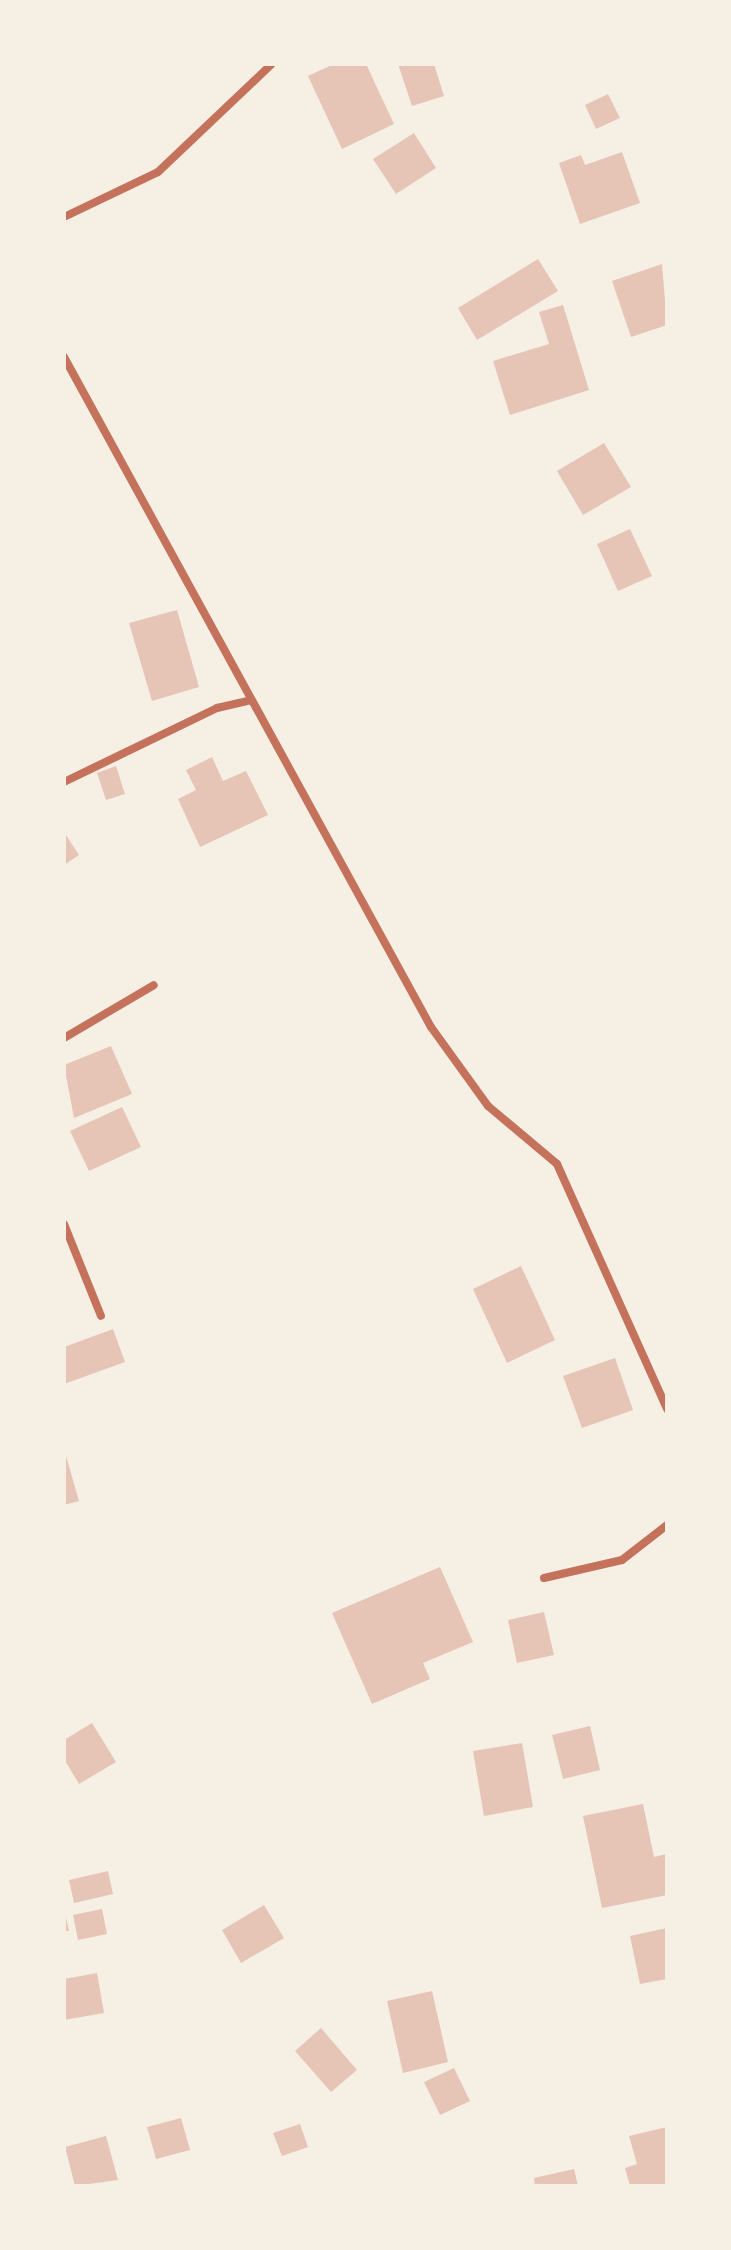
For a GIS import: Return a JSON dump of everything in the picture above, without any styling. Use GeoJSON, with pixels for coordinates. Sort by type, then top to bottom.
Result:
{"type":"FeatureCollection","features":[{"type":"Feature","properties":{"kind":"street"},"geometry":{"type":"LineString","coordinates":[[64,217],[158,172],[272,64]]}},
{"type":"Feature","properties":{"kind":"street"},"geometry":{"type":"LineString","coordinates":[[64,357],[431,1027],[488,1106],[557,1164],[667,1409]]}},
{"type":"Feature","properties":{"kind":"street"},"geometry":{"type":"LineString","coordinates":[[64,782],[217,708],[251,700]]}},
{"type":"Feature","properties":{"kind":"street"},"geometry":{"type":"LineString","coordinates":[[64,1038],[154,985]]}},
{"type":"Feature","properties":{"kind":"street"},"geometry":{"type":"LineString","coordinates":[[64,1224],[101,1316]]}},
{"type":"Feature","properties":{"kind":"street"},"geometry":{"type":"LineString","coordinates":[[544,1578],[622,1560],[667,1525]]}},
{"type":"Feature","properties":{"kind":"building"},"geometry":{"type":"Polygon","coordinates":[[[334,64],[366,64],[394,124],[342,149],[308,76],[334,64]]]}},
{"type":"Feature","properties":{"kind":"building"},"geometry":{"type":"Polygon","coordinates":[[[398,64],[434,64],[444,96],[412,106],[398,64]]]}},
{"type":"Feature","properties":{"kind":"building"},"geometry":{"type":"Polygon","coordinates":[[[608,94],[620,118],[596,129],[585,105],[608,94]]]}},
{"type":"Feature","properties":{"kind":"building"},"geometry":{"type":"Polygon","coordinates":[[[414,133],[436,168],[396,194],[373,159],[414,133]]]}},
{"type":"Feature","properties":{"kind":"building"},"geometry":{"type":"Polygon","coordinates":[[[622,152],[640,203],[580,224],[559,163],[581,155],[585,165],[622,152]]]}},
{"type":"Feature","properties":{"kind":"building"},"geometry":{"type":"Polygon","coordinates":[[[538,259],[558,291],[477,340],[458,308],[538,259]]]}},
{"type":"Feature","properties":{"kind":"building"},"geometry":{"type":"Polygon","coordinates":[[[662,264],[667,325],[631,337],[612,281],[662,264]]]}},
{"type":"Feature","properties":{"kind":"building"},"geometry":{"type":"Polygon","coordinates":[[[563,305],[589,390],[510,415],[493,361],[549,344],[539,312],[563,305]]]}},
{"type":"Feature","properties":{"kind":"building"},"geometry":{"type":"Polygon","coordinates":[[[604,443],[631,487],[583,515],[557,471],[604,443]]]}},
{"type":"Feature","properties":{"kind":"building"},"geometry":{"type":"Polygon","coordinates":[[[630,529],[652,576],[618,591],[597,544],[630,529]]]}},
{"type":"Feature","properties":{"kind":"building"},"geometry":{"type":"Polygon","coordinates":[[[177,610],[199,687],[152,701],[129,623],[177,610]]]}},
{"type":"Feature","properties":{"kind":"building"},"geometry":{"type":"Polygon","coordinates":[[[212,757],[223,781],[246,771],[268,815],[200,847],[178,799],[196,790],[186,770],[212,757]]]}},
{"type":"Feature","properties":{"kind":"building"},"geometry":{"type":"Polygon","coordinates":[[[116,766],[125,794],[106,800],[97,773],[116,766]]]}},
{"type":"Feature","properties":{"kind":"building"},"geometry":{"type":"Polygon","coordinates":[[[64,832],[79,855],[64,865],[64,832]]]}},
{"type":"Feature","properties":{"kind":"building"},"geometry":{"type":"Polygon","coordinates":[[[111,1046],[132,1094],[74,1118],[64,1065],[111,1046]]]}},
{"type":"Feature","properties":{"kind":"building"},"geometry":{"type":"Polygon","coordinates":[[[122,1107],[141,1147],[89,1171],[70,1131],[122,1107]]]}},
{"type":"Feature","properties":{"kind":"building"},"geometry":{"type":"Polygon","coordinates":[[[521,1266],[555,1340],[507,1363],[473,1289],[521,1266]]]}},
{"type":"Feature","properties":{"kind":"building"},"geometry":{"type":"Polygon","coordinates":[[[113,1329],[125,1362],[64,1384],[64,1347],[113,1329]]]}},
{"type":"Feature","properties":{"kind":"building"},"geometry":{"type":"Polygon","coordinates":[[[615,1358],[633,1410],[582,1428],[563,1376],[615,1358]]]}},
{"type":"Feature","properties":{"kind":"building"},"geometry":{"type":"Polygon","coordinates":[[[64,1449],[79,1501],[64,1505],[64,1449]]]}},
{"type":"Feature","properties":{"kind":"building"},"geometry":{"type":"Polygon","coordinates":[[[440,1567],[473,1642],[423,1663],[430,1679],[372,1704],[332,1613],[440,1567]]]}},
{"type":"Feature","properties":{"kind":"building"},"geometry":{"type":"Polygon","coordinates":[[[544,1612],[554,1655],[517,1663],[508,1620],[544,1612]]]}},
{"type":"Feature","properties":{"kind":"building"},"geometry":{"type":"Polygon","coordinates":[[[92,1723],[116,1762],[79,1784],[64,1759],[64,1740],[92,1723]]]}},
{"type":"Feature","properties":{"kind":"building"},"geometry":{"type":"Polygon","coordinates":[[[590,1726],[600,1770],[563,1779],[552,1735],[590,1726]]]}},
{"type":"Feature","properties":{"kind":"building"},"geometry":{"type":"Polygon","coordinates":[[[522,1743],[533,1807],[484,1816],[473,1751],[522,1743]]]}},
{"type":"Feature","properties":{"kind":"building"},"geometry":{"type":"Polygon","coordinates":[[[643,1804],[654,1857],[667,1854],[667,1895],[602,1908],[583,1816],[643,1804]]]}},
{"type":"Feature","properties":{"kind":"building"},"geometry":{"type":"Polygon","coordinates":[[[108,1871],[113,1894],[74,1903],[69,1880],[108,1871]]]}},
{"type":"Feature","properties":{"kind":"building"},"geometry":{"type":"Polygon","coordinates":[[[264,1905],[284,1938],[241,1963],[222,1930],[264,1905]]]}},
{"type":"Feature","properties":{"kind":"building"},"geometry":{"type":"Polygon","coordinates":[[[64,1908],[69,1931],[64,1931],[64,1908]]]}},
{"type":"Feature","properties":{"kind":"building"},"geometry":{"type":"Polygon","coordinates":[[[102,1909],[107,1934],[78,1940],[73,1915],[102,1909]]]}},
{"type":"Feature","properties":{"kind":"building"},"geometry":{"type":"Polygon","coordinates":[[[667,1928],[667,1979],[640,1984],[630,1936],[667,1928]]]}},
{"type":"Feature","properties":{"kind":"building"},"geometry":{"type":"Polygon","coordinates":[[[97,1973],[104,2013],[64,2020],[64,1979],[97,1973]]]}},
{"type":"Feature","properties":{"kind":"building"},"geometry":{"type":"Polygon","coordinates":[[[432,1991],[448,2062],[403,2073],[387,2001],[432,1991]]]}},
{"type":"Feature","properties":{"kind":"building"},"geometry":{"type":"Polygon","coordinates":[[[321,2028],[357,2070],[331,2092],[295,2051],[321,2028]]]}},
{"type":"Feature","properties":{"kind":"building"},"geometry":{"type":"Polygon","coordinates":[[[454,2068],[470,2101],[440,2115],[424,2082],[454,2068]]]}},
{"type":"Feature","properties":{"kind":"building"},"geometry":{"type":"Polygon","coordinates":[[[181,2118],[190,2150],[156,2159],[147,2127],[181,2118]]]}},
{"type":"Feature","properties":{"kind":"building"},"geometry":{"type":"Polygon","coordinates":[[[300,2124],[308,2147],[282,2156],[273,2133],[300,2124]]]}},
{"type":"Feature","properties":{"kind":"building"},"geometry":{"type":"Polygon","coordinates":[[[667,2127],[667,2186],[630,2186],[625,2168],[637,2164],[629,2136],[667,2127]]]}},
{"type":"Feature","properties":{"kind":"building"},"geometry":{"type":"Polygon","coordinates":[[[106,2136],[118,2180],[75,2186],[65,2147],[106,2136]]]}},
{"type":"Feature","properties":{"kind":"building"},"geometry":{"type":"Polygon","coordinates":[[[574,2169],[578,2186],[535,2186],[534,2178],[574,2169]]]}}]}
